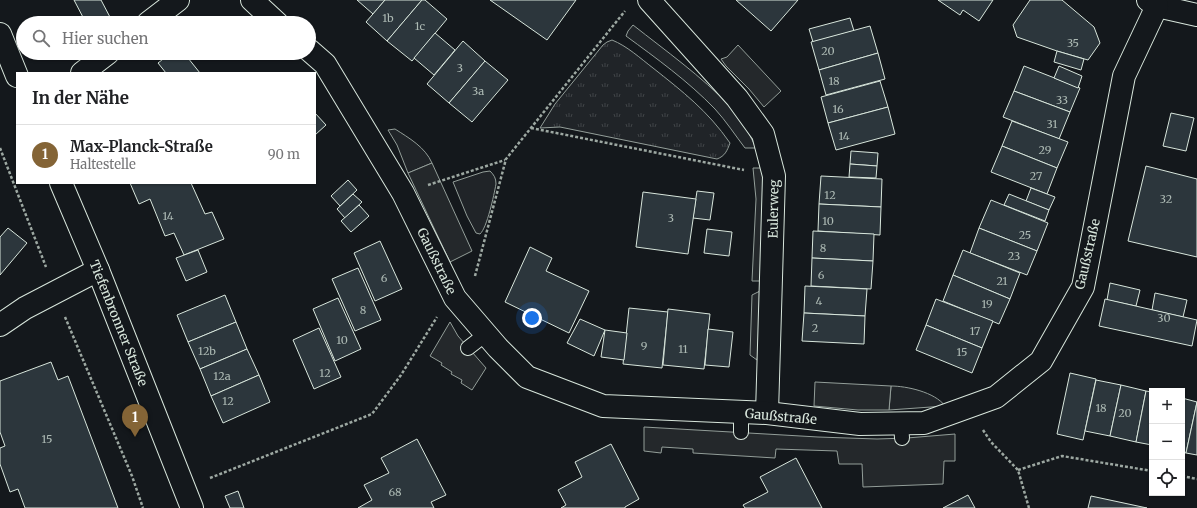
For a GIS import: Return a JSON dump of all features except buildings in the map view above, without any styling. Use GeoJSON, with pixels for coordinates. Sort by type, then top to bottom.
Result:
{"type":"FeatureCollection","features":[{"type":"Feature","properties":{"kind":"street"},"geometry":{"type":"LineString","coordinates":[[157,16],[178,0]]}},
{"type":"Feature","properties":{"kind":"street"},"geometry":{"type":"LineString","coordinates":[[252,0],[269,16]]}},
{"type":"Feature","properties":{"kind":"street","name":"Eulerweg"},"geometry":{"type":"LineString","coordinates":[[650,0],[737,98],[763,134],[774,176],[768,241],[765,323],[766,413]]}},
{"type":"Feature","properties":{"kind":"street"},"geometry":{"type":"LineString","coordinates":[[1152,3],[1197,15]]}},
{"type":"Feature","properties":{"kind":"street","name":"Gaußstraße"},"geometry":{"type":"LineString","coordinates":[[316,56],[325,64],[403,193],[426,226],[455,298],[486,334],[527,377],[603,406],[741,422],[766,413],[859,417],[902,431],[996,398],[1042,361],[1082,287],[1124,76],[1152,3]]}},
{"type":"Feature","properties":{"kind":"street"},"geometry":{"type":"LineString","coordinates":[[0,34],[16,74]]}},
{"type":"Feature","properties":{"kind":"street"},"geometry":{"type":"LineString","coordinates":[[83,72],[99,60]]}},
{"type":"Feature","properties":{"kind":"street","name":"Tiefenbronner Straße"},"geometry":{"type":"LineString","coordinates":[[61,184],[98,270],[192,508]]}},
{"type":"Feature","properties":{"kind":"street"},"geometry":{"type":"LineString","coordinates":[[0,326],[25,308],[98,270]]}},
{"type":"Feature","properties":{"kind":"lane"},"geometry":{"type":"LineString","coordinates":[[468,348],[486,334]]}},
{"type":"Feature","properties":{"kind":"path"},"geometry":{"type":"LineString","coordinates":[[531,128],[774,176]]}},
{"type":"Feature","properties":{"kind":"path"},"geometry":{"type":"LineString","coordinates":[[0,148],[56,293],[132,476],[143,508]]}},
{"type":"Feature","properties":{"kind":"path"},"geometry":{"type":"LineString","coordinates":[[403,193],[506,160]]}},
{"type":"Feature","properties":{"kind":"path"},"geometry":{"type":"LineString","coordinates":[[968,408],[991,442],[1018,470],[1029,508]]}},
{"type":"Feature","properties":{"kind":"path"},"geometry":{"type":"LineString","coordinates":[[1018,470],[1062,456],[1149,470]]}},
{"type":"Feature","properties":{"kind":"path"},"geometry":{"type":"LineString","coordinates":[[1185,477],[1197,479]]}},
{"type":"Feature","properties":{"kind":"green space"},"geometry":{"type":"Polygon","coordinates":[[[633,25],[695,74],[730,106],[751,137],[756,148],[745,148],[723,118],[705,99],[672,70],[626,36],[633,25]]]}},
{"type":"Feature","properties":{"kind":"green space"},"geometry":{"type":"Polygon","coordinates":[[[612,40],[638,56],[704,111],[730,143],[724,155],[717,159],[560,127],[540,128],[555,104],[603,45],[612,40]]]}},
{"type":"Feature","properties":{"kind":"green space"},"geometry":{"type":"Polygon","coordinates":[[[395,129],[411,139],[421,148],[432,163],[408,173],[397,145],[388,130],[395,129]]]}},
{"type":"Feature","properties":{"kind":"green space"},"geometry":{"type":"Polygon","coordinates":[[[490,171],[496,180],[496,184],[488,218],[483,231],[480,234],[476,233],[467,216],[453,182],[490,171]]]}},
{"type":"Feature","properties":{"kind":"green space"},"geometry":{"type":"Polygon","coordinates":[[[891,386],[904,387],[920,391],[934,397],[945,406],[889,410],[891,386]]]}},
{"type":"Feature","properties":{"kind":"shaded area"},"geometry":{"type":"Polygon","coordinates":[[[738,45],[781,91],[764,107],[721,59],[727,57],[738,45]]]}},
{"type":"Feature","properties":{"kind":"shaded area"},"geometry":{"type":"Polygon","coordinates":[[[432,163],[472,251],[450,262],[408,173],[432,163]]]}},
{"type":"Feature","properties":{"kind":"shaded area"},"geometry":{"type":"Polygon","coordinates":[[[753,168],[762,168],[764,178],[761,281],[752,281],[756,199],[753,168]]]}},
{"type":"Feature","properties":{"kind":"shaded area"},"geometry":{"type":"Polygon","coordinates":[[[760,291],[757,360],[750,355],[752,295],[760,291]]]}},
{"type":"Feature","properties":{"kind":"shaded area"},"geometry":{"type":"Polygon","coordinates":[[[450,322],[458,336],[486,368],[472,390],[461,383],[462,380],[451,374],[452,372],[441,365],[442,363],[430,356],[450,322]]]}},
{"type":"Feature","properties":{"kind":"shaded area"},"geometry":{"type":"Polygon","coordinates":[[[815,382],[891,386],[889,410],[858,410],[814,406],[815,382]]]}},
{"type":"Feature","properties":{"kind":"shaded area"},"geometry":{"type":"Polygon","coordinates":[[[644,427],[877,439],[955,434],[955,461],[944,461],[943,484],[863,487],[862,464],[839,464],[837,451],[776,449],[775,458],[693,453],[693,449],[662,447],[661,453],[644,451],[644,427]]]}},
{"type":"Feature","properties":{"kind":"place","name":"Max-Planck-Straße"},"geometry":{"type":"Point","coordinates":[135,437]}}]}
